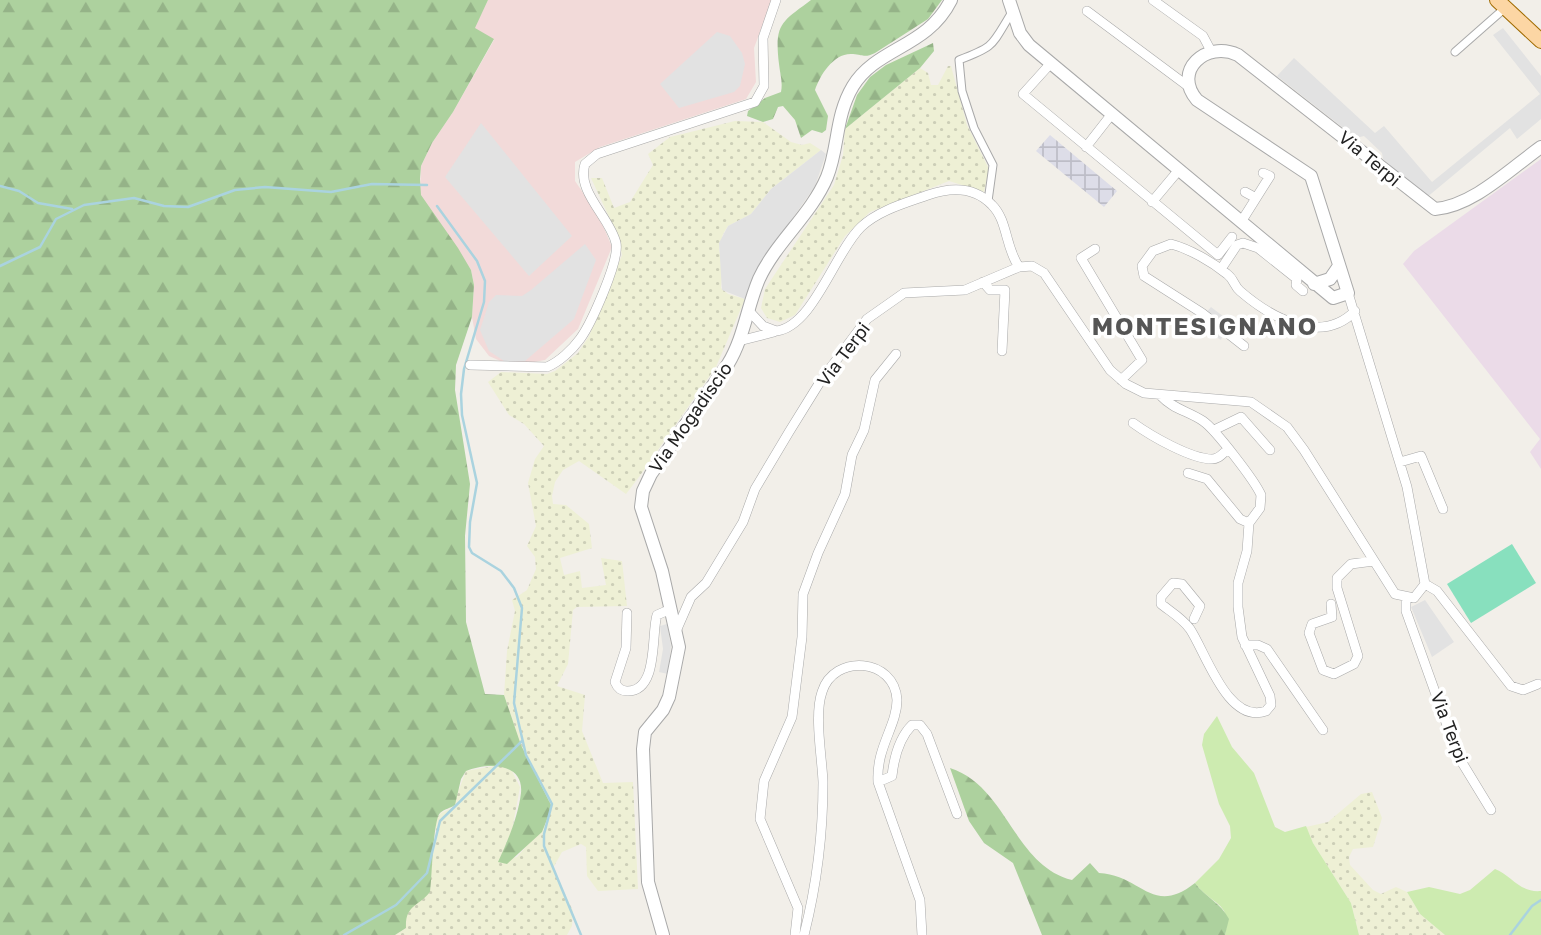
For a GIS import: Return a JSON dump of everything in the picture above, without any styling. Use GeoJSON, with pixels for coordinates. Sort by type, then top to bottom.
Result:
{"type":"FeatureCollection","features":[{"type":"Feature","properties":{"kind":"main road"},"geometry":{"type":"LineString","coordinates":[[1501,4],[1541,41]]}},
{"type":"Feature","properties":{"kind":"street"},"geometry":{"type":"LineString","coordinates":[[470,365],[547,367],[579,341],[591,319],[617,253],[613,234],[584,182],[585,164],[597,153],[755,102],[764,86],[763,38],[776,0]]}},
{"type":"Feature","properties":{"kind":"street","name":"Via Mogadiscio"},"geometry":{"type":"LineString","coordinates":[[663,935],[648,881],[643,749],[645,733],[669,698],[679,647],[677,629],[641,508],[643,491],[651,474],[728,364],[764,271],[819,194],[833,159],[839,117],[855,83],[890,54],[926,33],[938,22],[951,0]]}},
{"type":"Feature","properties":{"kind":"street"},"geometry":{"type":"LineString","coordinates":[[1153,0],[1203,36],[1211,51],[1203,54],[1193,66],[1189,87]]}},
{"type":"Feature","properties":{"kind":"street"},"geometry":{"type":"LineString","coordinates":[[1455,52],[1501,4]]}},
{"type":"Feature","properties":{"kind":"street"},"geometry":{"type":"LineString","coordinates":[[1011,6],[1020,33],[1051,63],[1241,222],[1309,288]]}},
{"type":"Feature","properties":{"kind":"street"},"geometry":{"type":"LineString","coordinates":[[988,201],[993,166],[974,128],[962,91],[959,60],[984,52],[992,45],[1011,6]]}},
{"type":"Feature","properties":{"kind":"street"},"geometry":{"type":"LineString","coordinates":[[739,341],[793,326],[802,316],[846,244],[868,220],[952,188],[967,190],[988,201],[1001,217],[1009,253],[1019,267],[1032,266],[1044,274],[1110,370],[1121,380],[1144,393],[1237,399],[1251,402],[1267,411],[1304,450],[1395,594],[1406,599],[1419,595],[1425,584],[1418,534],[1400,462],[1311,176],[1197,100],[1189,87],[1087,11]]}},
{"type":"Feature","properties":{"kind":"street","name":"Via Terpi"},"geometry":{"type":"LineString","coordinates":[[1211,51],[1226,50],[1238,55],[1319,115],[1435,209],[1451,208],[1541,146]]}},
{"type":"Feature","properties":{"kind":"street"},"geometry":{"type":"LineString","coordinates":[[1051,63],[1023,94],[1218,255],[1232,237]]}},
{"type":"Feature","properties":{"kind":"street"},"geometry":{"type":"LineString","coordinates":[[1086,147],[1111,115]]}},
{"type":"Feature","properties":{"kind":"street"},"geometry":{"type":"LineString","coordinates":[[1152,202],[1178,171]]}},
{"type":"Feature","properties":{"kind":"street"},"geometry":{"type":"LineString","coordinates":[[1241,222],[1270,177],[1263,173]]}},
{"type":"Feature","properties":{"kind":"street"},"geometry":{"type":"LineString","coordinates":[[1245,192],[1256,198]]}},
{"type":"Feature","properties":{"kind":"street"},"geometry":{"type":"LineString","coordinates":[[1220,269],[1237,245],[1243,243],[1269,256],[1297,279],[1296,285],[1333,298],[1348,293]]}},
{"type":"Feature","properties":{"kind":"street"},"geometry":{"type":"LineString","coordinates":[[1244,346],[1202,313],[1145,278],[1142,268],[1150,253],[1171,244],[1220,269],[1233,279],[1236,286],[1281,318],[1306,327],[1329,327],[1355,312]]}},
{"type":"Feature","properties":{"kind":"street"},"geometry":{"type":"LineString","coordinates":[[1095,249],[1081,258],[1142,360],[1121,380]]}},
{"type":"Feature","properties":{"kind":"street","name":"Via Terpi"},"geometry":{"type":"LineString","coordinates":[[677,629],[691,597],[715,571],[749,512],[755,489],[820,383],[867,320],[904,293],[965,290],[1019,267]]}},
{"type":"Feature","properties":{"kind":"street"},"geometry":{"type":"LineString","coordinates":[[1309,288],[1330,279],[1339,267]]}},
{"type":"Feature","properties":{"kind":"street"},"geometry":{"type":"LineString","coordinates":[[984,282],[990,290],[1006,290],[1002,351]]}},
{"type":"Feature","properties":{"kind":"street"},"geometry":{"type":"LineString","coordinates":[[1228,296],[1236,286]]}},
{"type":"Feature","properties":{"kind":"street"},"geometry":{"type":"LineString","coordinates":[[749,311],[763,326],[776,331]]}},
{"type":"Feature","properties":{"kind":"street"},"geometry":{"type":"LineString","coordinates":[[795,935],[798,908],[760,819],[764,781],[792,717],[802,637],[803,594],[845,494],[852,455],[864,430],[875,380],[896,354]]}},
{"type":"Feature","properties":{"kind":"street"},"geometry":{"type":"LineString","coordinates":[[1161,396],[1171,406],[1200,419],[1214,430],[1261,495],[1260,508],[1249,523],[1237,591],[1240,631],[1270,696],[1271,705],[1262,713],[1246,712],[1230,700],[1189,627],[1161,604],[1161,597],[1173,583],[1182,584],[1200,606],[1194,619]]}},
{"type":"Feature","properties":{"kind":"street"},"geometry":{"type":"LineString","coordinates":[[1214,430],[1241,417],[1270,450]]}},
{"type":"Feature","properties":{"kind":"street"},"geometry":{"type":"LineString","coordinates":[[1133,423],[1167,443],[1209,458],[1220,457],[1227,450]]}},
{"type":"Feature","properties":{"kind":"street"},"geometry":{"type":"LineString","coordinates":[[1400,462],[1420,456],[1443,509]]}},
{"type":"Feature","properties":{"kind":"street"},"geometry":{"type":"LineString","coordinates":[[1188,473],[1207,479],[1240,519],[1249,523]]}},
{"type":"Feature","properties":{"kind":"street"},"geometry":{"type":"LineString","coordinates":[[1331,604],[1332,617],[1312,624],[1309,633],[1323,670],[1334,674],[1354,664],[1358,656],[1337,588],[1337,578],[1352,564],[1374,561]]}},
{"type":"Feature","properties":{"kind":"street"},"geometry":{"type":"LineString","coordinates":[[1425,584],[1437,591],[1511,686],[1523,690],[1538,684]]}},
{"type":"Feature","properties":{"kind":"street","name":"Via Terpi"},"geometry":{"type":"LineString","coordinates":[[1406,599],[1406,611],[1458,756],[1492,810]]}},
{"type":"Feature","properties":{"kind":"street"},"geometry":{"type":"LineString","coordinates":[[626,613],[626,648],[615,677],[616,686],[624,691],[638,688],[646,676],[654,653],[657,615],[671,609]]}},
{"type":"Feature","properties":{"kind":"street"},"geometry":{"type":"LineString","coordinates":[[1245,645],[1258,645],[1267,649],[1323,730]]}},
{"type":"Feature","properties":{"kind":"street"},"geometry":{"type":"LineString","coordinates":[[804,935],[821,854],[822,692],[828,681],[841,669],[857,664],[879,670],[891,681],[897,701],[880,751],[878,782],[916,888],[922,935]]}},
{"type":"Feature","properties":{"kind":"street"},"geometry":{"type":"LineString","coordinates":[[878,782],[892,776],[894,761],[906,732],[912,725],[920,725],[927,734],[957,814]]}},
{"type":"Feature","properties":{"kind":"shaded area"},"geometry":{"type":"Polygon","coordinates":[[[488,0],[772,0],[754,48],[756,82],[746,99],[600,147],[575,162],[575,181],[599,216],[612,247],[578,329],[545,360],[523,364],[505,363],[489,356],[476,339],[472,317],[474,285],[471,270],[420,195],[421,166],[494,40],[474,29],[488,0]]]}},
{"type":"Feature","properties":{"kind":"shaded area"},"geometry":{"type":"Polygon","coordinates":[[[1503,28],[1541,76],[1541,119],[1517,139],[1510,128],[1426,198],[1383,159],[1382,153],[1364,136],[1356,138],[1277,76],[1294,58],[1375,133],[1384,126],[1432,182],[1540,94],[1493,35],[1503,28]]]}},
{"type":"Feature","properties":{"kind":"shaded area"},"geometry":{"type":"Polygon","coordinates":[[[717,32],[730,36],[742,53],[745,64],[740,86],[734,92],[679,108],[660,84],[717,32]]]}},
{"type":"Feature","properties":{"kind":"shaded area"},"geometry":{"type":"Polygon","coordinates":[[[481,123],[572,236],[529,276],[445,177],[481,123]]]}},
{"type":"Feature","properties":{"kind":"shaded area"},"geometry":{"type":"Polygon","coordinates":[[[1050,135],[1117,191],[1104,207],[1036,151],[1050,135]]]}},
{"type":"Feature","properties":{"kind":"shaded area"},"geometry":{"type":"Polygon","coordinates":[[[821,150],[826,154],[815,186],[757,270],[745,299],[722,290],[719,243],[728,226],[751,214],[771,189],[821,150]]]}},
{"type":"Feature","properties":{"kind":"shaded area"},"geometry":{"type":"Polygon","coordinates":[[[1541,159],[1541,469],[1530,452],[1540,439],[1403,264],[1414,251],[1541,159]]]}},
{"type":"Feature","properties":{"kind":"shaded area"},"geometry":{"type":"Polygon","coordinates":[[[585,244],[596,260],[574,319],[525,361],[504,361],[489,351],[480,330],[489,302],[496,295],[522,296],[585,244]]]}},
{"type":"Feature","properties":{"kind":"shaded area"},"geometry":{"type":"Polygon","coordinates":[[[1211,307],[1228,320],[1221,340],[1196,324],[1211,307]]]}},
{"type":"Feature","properties":{"kind":"shaded area"},"geometry":{"type":"Polygon","coordinates":[[[1425,600],[1454,642],[1432,657],[1411,607],[1425,600]]]}},
{"type":"Feature","properties":{"kind":"shaded area"},"geometry":{"type":"Polygon","coordinates":[[[667,624],[671,646],[668,674],[659,672],[663,649],[660,626],[667,624]]]}},
{"type":"Feature","properties":{"kind":"green space"},"geometry":{"type":"Polygon","coordinates":[[[0,0],[488,0],[475,28],[494,39],[421,166],[421,195],[471,270],[474,285],[472,317],[456,365],[455,390],[470,484],[465,536],[466,622],[485,694],[504,695],[521,745],[552,807],[542,832],[507,864],[498,862],[518,811],[520,783],[516,775],[502,767],[466,771],[461,779],[455,805],[440,813],[438,818],[430,892],[410,910],[406,928],[395,935],[0,935],[0,0]]]}},
{"type":"Feature","properties":{"kind":"green space"},"geometry":{"type":"Polygon","coordinates":[[[811,0],[942,0],[928,19],[875,53],[866,56],[846,54],[834,61],[820,78],[815,90],[828,116],[826,130],[822,133],[812,130],[801,138],[795,120],[783,106],[778,107],[773,119],[763,122],[747,116],[748,111],[765,98],[781,92],[779,32],[787,19],[811,0]]]}},
{"type":"Feature","properties":{"kind":"green space"},"geometry":{"type":"Polygon","coordinates":[[[933,43],[934,51],[920,68],[845,129],[857,95],[870,77],[886,65],[933,43]]]}},
{"type":"Feature","properties":{"kind":"green space"},"geometry":{"type":"Polygon","coordinates":[[[948,66],[951,66],[967,125],[989,169],[984,192],[949,181],[870,212],[845,236],[795,315],[780,322],[767,318],[761,308],[765,289],[834,185],[843,155],[845,129],[920,68],[928,73],[931,85],[938,85],[948,66]]]}},
{"type":"Feature","properties":{"kind":"green space"},"geometry":{"type":"Polygon","coordinates":[[[735,121],[763,122],[791,142],[802,145],[810,143],[821,150],[771,189],[751,214],[728,226],[723,234],[719,249],[723,267],[721,288],[728,294],[745,299],[716,367],[626,494],[579,461],[563,470],[555,482],[552,496],[553,504],[566,505],[589,524],[592,548],[560,558],[564,575],[580,571],[582,588],[606,585],[601,558],[622,561],[627,606],[577,607],[573,610],[568,664],[557,686],[585,695],[582,731],[603,783],[633,782],[638,889],[598,891],[587,876],[586,847],[581,844],[562,852],[553,868],[573,911],[572,926],[567,935],[395,935],[406,928],[406,915],[412,904],[430,892],[429,870],[437,838],[435,820],[441,813],[452,808],[466,771],[500,765],[512,771],[520,787],[512,830],[499,861],[517,857],[547,823],[550,798],[521,745],[504,695],[507,651],[515,611],[512,600],[527,590],[536,569],[535,557],[527,546],[536,526],[528,483],[535,459],[544,446],[524,424],[509,415],[488,382],[501,372],[547,374],[555,371],[578,353],[589,336],[622,255],[616,232],[591,178],[602,178],[614,208],[630,202],[653,165],[648,154],[670,137],[735,121]]]}},
{"type":"Feature","properties":{"kind":"green space"},"geometry":{"type":"Polygon","coordinates":[[[1512,544],[1536,583],[1471,623],[1447,584],[1512,544]]]}},
{"type":"Feature","properties":{"kind":"green space"},"geometry":{"type":"Polygon","coordinates":[[[1217,716],[1232,747],[1254,773],[1275,827],[1285,832],[1306,826],[1313,843],[1351,903],[1359,935],[1225,935],[1227,924],[1224,910],[1195,883],[1219,859],[1231,838],[1230,826],[1219,804],[1202,745],[1204,734],[1217,716]]]}},
{"type":"Feature","properties":{"kind":"green space"},"geometry":{"type":"Polygon","coordinates":[[[950,768],[985,791],[1036,859],[1052,872],[1072,880],[1090,863],[1099,873],[1114,875],[1147,892],[1168,896],[1195,883],[1229,919],[1225,935],[1042,935],[1013,863],[984,843],[969,821],[950,768]]]}},
{"type":"Feature","properties":{"kind":"green space"},"geometry":{"type":"Polygon","coordinates":[[[1372,792],[1382,818],[1373,847],[1353,849],[1349,857],[1350,865],[1373,890],[1381,894],[1396,887],[1407,892],[1420,914],[1445,935],[1359,935],[1351,903],[1313,843],[1306,827],[1328,822],[1361,794],[1372,792]]]}},
{"type":"Feature","properties":{"kind":"green space"},"geometry":{"type":"Polygon","coordinates":[[[1495,869],[1522,887],[1541,891],[1541,935],[1445,935],[1420,914],[1407,892],[1429,887],[1460,894],[1470,890],[1495,869]]]}},
{"type":"Feature","properties":{"kind":"waterway"},"geometry":{"type":"LineString","coordinates":[[0,266],[40,247],[56,219],[84,205],[134,198],[164,206],[188,207],[235,190],[265,187],[331,192],[372,184],[427,185]]}},
{"type":"Feature","properties":{"kind":"waterway"},"geometry":{"type":"LineString","coordinates":[[0,186],[19,191],[38,203],[72,209]]}},
{"type":"Feature","properties":{"kind":"waterway"},"geometry":{"type":"LineString","coordinates":[[437,206],[477,261],[485,281],[484,302],[464,369],[461,394],[462,415],[477,483],[470,522],[469,547],[472,553],[501,571],[514,588],[522,608],[514,703],[526,755],[552,804],[544,834],[544,846],[581,935]]}},
{"type":"Feature","properties":{"kind":"waterway"},"geometry":{"type":"LineString","coordinates":[[344,935],[396,905],[427,873],[440,821],[522,741]]}},
{"type":"Feature","properties":{"kind":"waterway"},"geometry":{"type":"LineString","coordinates":[[1510,935],[1532,906],[1541,900]]}},
{"type":"Feature","properties":{"kind":"district","name":"MONTESIGNANO"},"geometry":{"type":"Point","coordinates":[1205,325]}}]}
